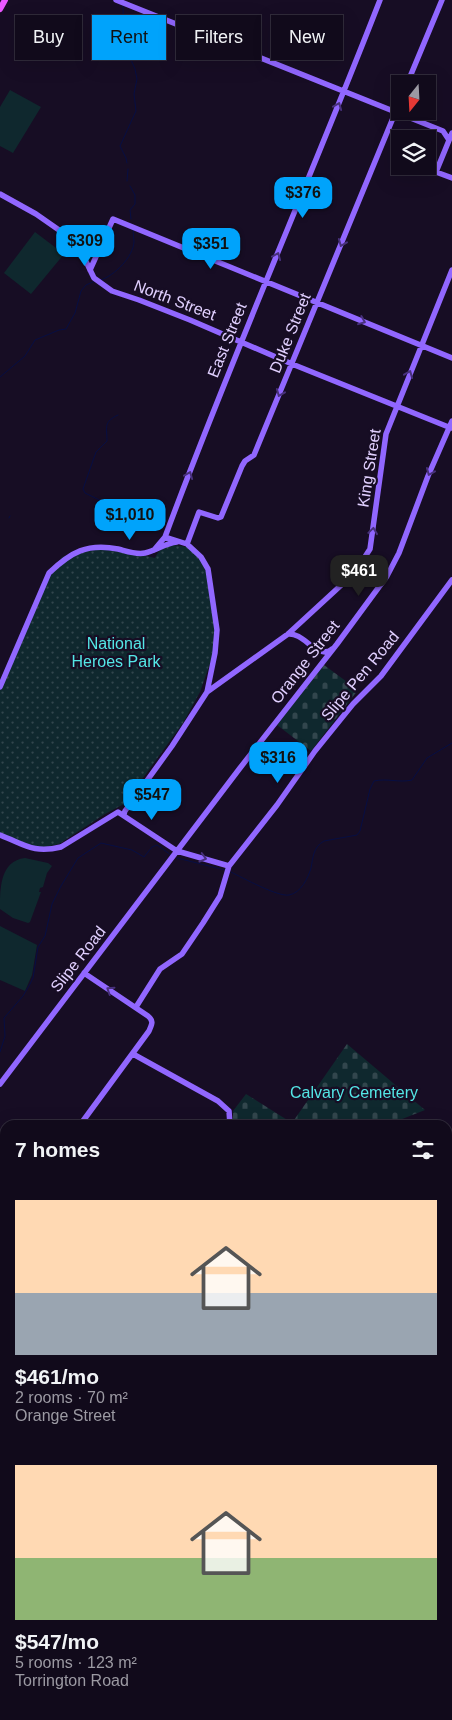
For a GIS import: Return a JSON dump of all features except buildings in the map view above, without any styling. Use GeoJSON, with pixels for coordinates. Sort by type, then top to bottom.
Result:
{"type":"FeatureCollection","features":[{"type":"Feature","properties":{"kind":"main road"},"geometry":{"type":"LineString","coordinates":[[0,9],[5,0]]}},
{"type":"Feature","properties":{"kind":"street"},"geometry":{"type":"LineString","coordinates":[[116,0],[391,110]]}},
{"type":"Feature","properties":{"kind":"street","name":"East Street"},"geometry":{"type":"LineString","coordinates":[[155,550],[165,537],[380,0]]}},
{"type":"Feature","properties":{"kind":"street"},"geometry":{"type":"LineString","coordinates":[[411,75],[442,0]]}},
{"type":"Feature","properties":{"kind":"street","name":"Duke Street"},"geometry":{"type":"LineString","coordinates":[[187,544],[199,512],[218,518],[223,514],[242,466],[245,461],[254,455],[393,120]]}},
{"type":"Feature","properties":{"kind":"street"},"geometry":{"type":"LineString","coordinates":[[415,120],[443,132],[449,140]]}},
{"type":"Feature","properties":{"kind":"street"},"geometry":{"type":"LineString","coordinates":[[443,132],[452,129]]}},
{"type":"Feature","properties":{"kind":"street"},"geometry":{"type":"LineString","coordinates":[[452,133],[436,172],[452,178]]}},
{"type":"Feature","properties":{"kind":"street","name":"North Street"},"geometry":{"type":"LineString","coordinates":[[0,194],[56,227],[69,237],[79,248],[97,280],[112,291],[139,300],[451,428]]}},
{"type":"Feature","properties":{"kind":"street"},"geometry":{"type":"LineString","coordinates":[[90,270],[114,219],[452,358]]}},
{"type":"Feature","properties":{"kind":"street"},"geometry":{"type":"LineString","coordinates":[[79,248],[90,258],[97,257]]}},
{"type":"Feature","properties":{"kind":"street","name":"King Street"},"geometry":{"type":"LineString","coordinates":[[208,692],[288,634],[360,566],[370,549],[386,434],[420,345],[452,270]]}},
{"type":"Feature","properties":{"kind":"street","name":"Orange Street"},"geometry":{"type":"LineString","coordinates":[[177,851],[337,644],[387,576],[399,553],[428,476],[451,428],[452,420]]}},
{"type":"Feature","properties":{"kind":"street"},"geometry":{"type":"LineString","coordinates":[[0,835],[30,848],[60,847],[123,811],[172,746],[208,692],[217,630],[208,569],[201,557],[187,544],[165,537]]}},
{"type":"Feature","properties":{"kind":"street"},"geometry":{"type":"LineString","coordinates":[[0,687],[49,574],[64,559],[88,547],[106,547],[144,554],[171,543],[180,542]]}},
{"type":"Feature","properties":{"kind":"street","name":"Slipe Pen Road"},"geometry":{"type":"LineString","coordinates":[[136,1007],[160,969],[182,954],[203,923],[220,896],[229,866],[316,751],[354,704],[381,676],[452,580]]}},
{"type":"Feature","properties":{"kind":"street"},"geometry":{"type":"LineString","coordinates":[[300,623],[302,638]]}},
{"type":"Feature","properties":{"kind":"street"},"geometry":{"type":"LineString","coordinates":[[288,634],[293,633],[302,638],[318,650],[324,661]]}},
{"type":"Feature","properties":{"kind":"street"},"geometry":{"type":"LineString","coordinates":[[318,650],[328,652],[337,644]]}},
{"type":"Feature","properties":{"kind":"street"},"geometry":{"type":"LineString","coordinates":[[123,811],[177,851],[229,866]]}},
{"type":"Feature","properties":{"kind":"street","name":"Slipe Road"},"geometry":{"type":"LineString","coordinates":[[0,1084],[177,851]]}},
{"type":"Feature","properties":{"kind":"street"},"geometry":{"type":"LineString","coordinates":[[84,974],[136,1007],[152,1020],[152,1024],[133,1054],[84,1120]]}},
{"type":"Feature","properties":{"kind":"street"},"geometry":{"type":"LineString","coordinates":[[133,1054],[218,1101],[229,1111],[230,1120]]}},
{"type":"Feature","properties":{"kind":"green space"},"geometry":{"type":"Polygon","coordinates":[[[10,90],[41,107],[13,153],[0,146],[0,107],[10,90]]]}},
{"type":"Feature","properties":{"kind":"green space"},"geometry":{"type":"Polygon","coordinates":[[[35,232],[64,254],[31,294],[4,273],[35,232]]]}},
{"type":"Feature","properties":{"kind":"green space","name":"National Heroes Park"},"geometry":{"type":"Polygon","coordinates":[[[174,545],[187,547],[199,557],[207,573],[215,630],[213,655],[200,692],[183,723],[124,804],[59,844],[41,848],[29,846],[0,833],[0,687],[45,585],[62,557],[94,548],[112,548],[155,558],[162,549],[174,545]]]}},
{"type":"Feature","properties":{"kind":"green space"},"geometry":{"type":"Polygon","coordinates":[[[324,665],[358,690],[311,751],[277,725],[324,665]]]}},
{"type":"Feature","properties":{"kind":"green space"},"geometry":{"type":"Polygon","coordinates":[[[25,858],[48,863],[52,866],[47,873],[43,887],[40,888],[39,892],[41,892],[28,923],[13,918],[0,909],[1,884],[6,870],[17,860],[25,858]]]}},
{"type":"Feature","properties":{"kind":"green space"},"geometry":{"type":"Polygon","coordinates":[[[0,926],[37,945],[32,975],[25,991],[0,980],[0,926]]]}},
{"type":"Feature","properties":{"kind":"green space","name":"Calvary Cemetery"},"geometry":{"type":"Polygon","coordinates":[[[347,1044],[425,1110],[400,1120],[294,1120],[347,1044]]]}},
{"type":"Feature","properties":{"kind":"green space","name":"Calvary Cemetery"},"geometry":{"type":"Polygon","coordinates":[[[246,1094],[287,1120],[233,1120],[233,1111],[246,1094]]]}},
{"type":"Feature","properties":{"kind":"waterway"},"geometry":{"type":"LineString","coordinates":[[123,6],[124,44],[135,69],[137,79],[134,94],[136,111],[120,146],[127,163]]}},
{"type":"Feature","properties":{"kind":"waterway"},"geometry":{"type":"LineString","coordinates":[[127,181],[128,169]]}},
{"type":"Feature","properties":{"kind":"waterway"},"geometry":{"type":"LineString","coordinates":[[130,186],[135,195],[135,204],[130,210],[131,219]]}},
{"type":"Feature","properties":{"kind":"waterway"},"geometry":{"type":"LineString","coordinates":[[101,280],[117,270],[127,259],[133,248],[133,230]]}},
{"type":"Feature","properties":{"kind":"waterway"},"geometry":{"type":"LineString","coordinates":[[0,377],[25,356],[35,340],[66,329],[75,313],[81,291],[86,285],[95,281]]}},
{"type":"Feature","properties":{"kind":"waterway"},"geometry":{"type":"LineString","coordinates":[[118,415],[110,420],[107,425],[107,441],[96,452],[83,489],[85,493],[120,510]]}},
{"type":"Feature","properties":{"kind":"waterway"},"geometry":{"type":"LineString","coordinates":[[231,872],[277,893],[284,895],[293,894],[306,880],[314,853],[320,843],[357,835],[360,831],[370,789],[374,781],[412,780],[427,758],[452,743]]}},
{"type":"Feature","properties":{"kind":"waterway"},"geometry":{"type":"LineString","coordinates":[[0,1052],[5,1036],[4,1018],[23,996],[33,978],[38,947],[45,936],[52,904],[78,858],[101,843],[132,850],[144,857],[152,847],[157,845],[171,855]]}},
{"type":"Feature","properties":{"kind":"waterway"},"geometry":{"type":"LineString","coordinates":[[177,858],[225,870]]}}]}
